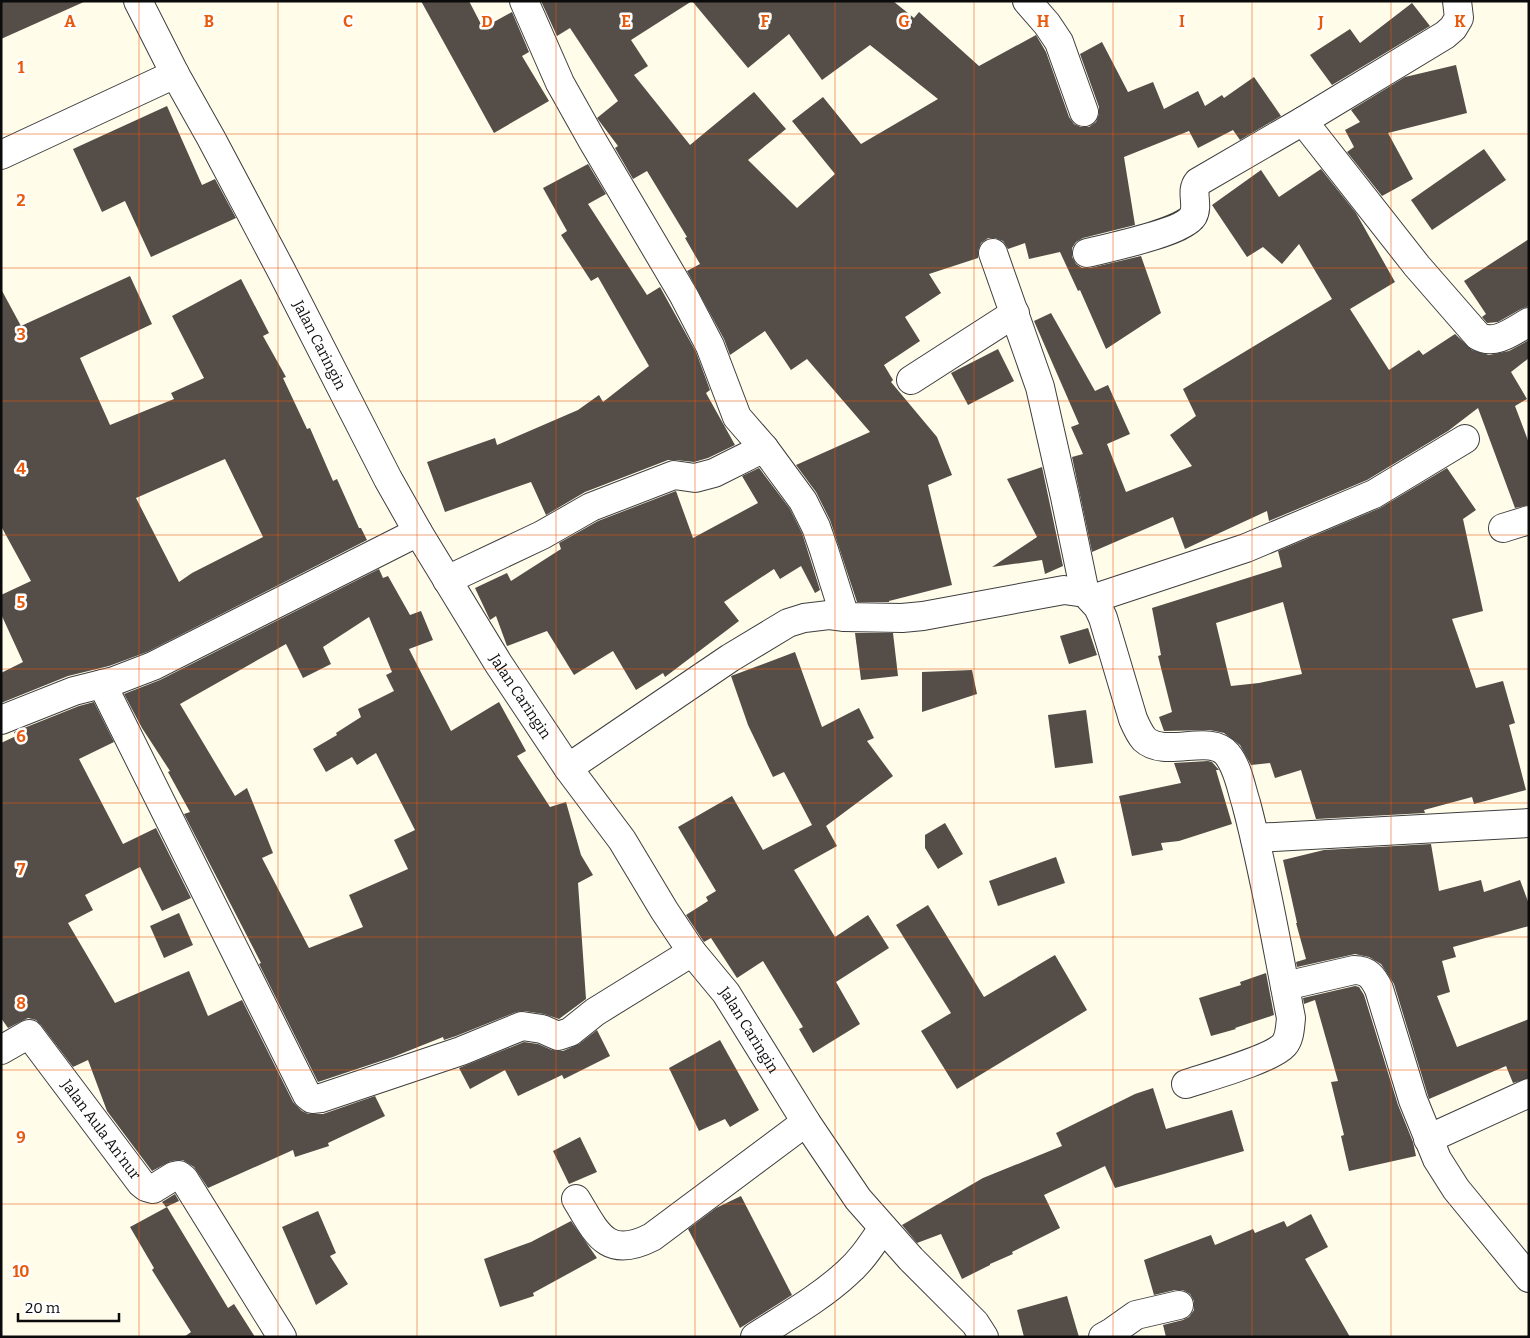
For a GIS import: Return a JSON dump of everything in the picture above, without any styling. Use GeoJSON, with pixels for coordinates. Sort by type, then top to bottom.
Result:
{"type":"FeatureCollection","features":[{"type":"Feature","properties":{"kind":"street","name":"Jalan Caringin"},"geometry":{"type":"LineString","coordinates":[[138,1],[418,532],[498,663],[568,768],[622,840],[692,952],[726,993],[806,1122],[858,1199],[911,1259],[975,1324],[984,1337]]}},
{"type":"Feature","properties":{"kind":"street"},"geometry":{"type":"LineString","coordinates":[[524,1],[560,83],[684,296],[706,338],[737,417],[764,448],[803,501],[816,526],[845,617]]}},
{"type":"Feature","properties":{"kind":"street"},"geometry":{"type":"LineString","coordinates":[[1028,1],[1060,42],[1084,112]]}},
{"type":"Feature","properties":{"kind":"street"},"geometry":{"type":"LineString","coordinates":[[1087,253],[1175,229],[1193,216],[1195,205],[1194,190],[1198,182],[1445,35],[1453,28],[1459,18],[1457,1]]}},
{"type":"Feature","properties":{"kind":"street"},"geometry":{"type":"LineString","coordinates":[[1,155],[175,74]]}},
{"type":"Feature","properties":{"kind":"street"},"geometry":{"type":"LineString","coordinates":[[1303,121],[1416,266],[1478,336],[1485,340],[1495,340],[1510,334],[1529,322]]}},
{"type":"Feature","properties":{"kind":"street"},"geometry":{"type":"LineString","coordinates":[[993,253],[1040,386],[1088,596],[1103,618],[1133,719],[1144,739],[1159,747],[1209,746],[1228,754],[1237,772],[1255,838],[1291,1018],[1289,1033],[1285,1044],[1264,1058],[1186,1084]]}},
{"type":"Feature","properties":{"kind":"street"},"geometry":{"type":"LineString","coordinates":[[911,380],[1015,313]]}},
{"type":"Feature","properties":{"kind":"street"},"geometry":{"type":"LineString","coordinates":[[568,768],[730,658],[788,623],[829,615],[902,618],[923,616],[1050,591],[1074,590],[1088,596],[1246,548],[1364,498],[1465,439]]}},
{"type":"Feature","properties":{"kind":"street"},"geometry":{"type":"LineString","coordinates":[[447,580],[542,535],[591,507],[674,475],[695,478],[714,473],[764,448]]}},
{"type":"Feature","properties":{"kind":"street"},"geometry":{"type":"LineString","coordinates":[[1503,528],[1529,520]]}},
{"type":"Feature","properties":{"kind":"street"},"geometry":{"type":"LineString","coordinates":[[1,720],[74,691],[114,681],[153,666],[418,532]]}},
{"type":"Feature","properties":{"kind":"street"},"geometry":{"type":"LineString","coordinates":[[102,684],[307,1095],[312,1098],[321,1098],[461,1051],[522,1026],[542,1029],[558,1036],[570,1032],[595,1012],[692,952]]}},
{"type":"Feature","properties":{"kind":"street"},"geometry":{"type":"LineString","coordinates":[[1255,838],[1529,823]]}},
{"type":"Feature","properties":{"kind":"street"},"geometry":{"type":"LineString","coordinates":[[1285,986],[1354,970],[1362,970],[1370,974],[1379,989],[1413,1100],[1437,1159],[1456,1189],[1529,1278]]}},
{"type":"Feature","properties":{"kind":"street","name":"Jalan Aula An'nur"},"geometry":{"type":"LineString","coordinates":[[1,1050],[29,1034],[141,1183],[153,1189],[174,1176],[179,1175],[184,1179],[282,1337]]}},
{"type":"Feature","properties":{"kind":"street"},"geometry":{"type":"LineString","coordinates":[[1428,1139],[1529,1092]]}},
{"type":"Feature","properties":{"kind":"street"},"geometry":{"type":"LineString","coordinates":[[576,1199],[592,1227],[602,1238],[613,1245],[626,1247],[638,1244],[652,1237],[806,1122]]}},
{"type":"Feature","properties":{"kind":"street"},"geometry":{"type":"LineString","coordinates":[[755,1337],[803,1306],[847,1274],[860,1261],[883,1228]]}},
{"type":"Feature","properties":{"kind":"street"},"geometry":{"type":"LineString","coordinates":[[1102,1337],[1136,1315],[1179,1305]]}},
{"type":"Feature","properties":{"kind":"building"},"geometry":{"type":"Polygon","coordinates":[[[1,1],[86,1],[1,39],[1,1]]]}},
{"type":"Feature","properties":{"kind":"building"},"geometry":{"type":"Polygon","coordinates":[[[421,1],[469,1],[483,28],[512,12],[529,52],[522,56],[549,101],[494,133],[421,1]]]}},
{"type":"Feature","properties":{"kind":"building"},"geometry":{"type":"Polygon","coordinates":[[[541,1],[692,1],[893,1],[914,18],[919,12],[979,66],[1036,35],[1046,52],[1069,117],[1074,124],[1081,127],[1089,127],[1096,122],[1099,107],[1080,54],[1102,42],[1128,92],[1153,82],[1164,109],[1198,91],[1205,106],[1222,95],[1224,98],[1254,77],[1281,116],[1240,140],[1233,130],[1198,148],[1189,131],[1124,157],[1135,225],[1083,238],[1076,242],[1072,248],[1072,257],[1076,264],[1082,268],[1090,268],[1141,256],[1161,313],[1106,349],[1080,290],[1078,291],[1060,252],[1029,259],[1025,243],[1008,249],[1003,241],[988,238],[981,243],[978,258],[929,274],[941,293],[905,317],[920,341],[884,365],[893,380],[891,382],[937,437],[952,475],[928,485],[952,585],[889,602],[857,602],[830,520],[816,492],[796,465],[870,432],[807,359],[791,370],[765,331],[730,355],[724,339],[687,271],[700,264],[685,238],[687,237],[647,171],[633,179],[615,148],[618,146],[597,118],[618,101],[570,28],[557,36],[541,1]],[[692,1],[631,40],[648,66],[634,75],[690,145],[754,92],[786,129],[748,160],[797,208],[835,174],[792,121],[823,97],[861,144],[938,99],[870,45],[822,80],[789,34],[748,68],[692,1]]]}},
{"type":"Feature","properties":{"kind":"building"},"geometry":{"type":"Polygon","coordinates":[[[1412,3],[1430,26],[1332,85],[1310,55],[1350,29],[1360,43],[1412,3]]]}},
{"type":"Feature","properties":{"kind":"building"},"geometry":{"type":"Polygon","coordinates":[[[1456,65],[1467,113],[1388,133],[1413,179],[1382,196],[1347,152],[1354,147],[1345,130],[1360,122],[1351,110],[1405,77],[1456,65]]]}},
{"type":"Feature","properties":{"kind":"building"},"geometry":{"type":"Polygon","coordinates":[[[167,106],[202,185],[215,179],[236,218],[151,257],[125,201],[102,212],[73,149],[167,106]]]}},
{"type":"Feature","properties":{"kind":"building"},"geometry":{"type":"Polygon","coordinates":[[[1484,149],[1506,180],[1432,230],[1411,200],[1484,149]]]}},
{"type":"Feature","properties":{"kind":"building"},"geometry":{"type":"Polygon","coordinates":[[[588,164],[606,194],[588,204],[647,295],[660,287],[696,352],[710,390],[706,393],[735,445],[708,458],[694,462],[668,460],[585,492],[546,515],[531,482],[445,512],[427,462],[495,438],[497,445],[578,410],[599,395],[603,402],[649,366],[598,277],[591,281],[561,235],[567,231],[543,188],[588,164]]]}},
{"type":"Feature","properties":{"kind":"building"},"geometry":{"type":"Polygon","coordinates":[[[1321,169],[1356,213],[1395,282],[1350,309],[1389,370],[1419,350],[1423,355],[1455,334],[1472,350],[1489,355],[1509,351],[1529,340],[1529,358],[1511,372],[1527,399],[1515,406],[1529,443],[1529,505],[1515,508],[1478,408],[1448,431],[1367,480],[1269,521],[1267,511],[1185,549],[1173,517],[1092,552],[1072,457],[1083,454],[1071,427],[1079,424],[1034,321],[1051,313],[1095,391],[1108,385],[1130,434],[1107,444],[1126,492],[1192,466],[1170,435],[1196,416],[1183,389],[1332,299],[1299,244],[1282,264],[1263,247],[1247,257],[1212,205],[1261,170],[1279,197],[1321,169]]]}},
{"type":"Feature","properties":{"kind":"building"},"geometry":{"type":"Polygon","coordinates":[[[1529,239],[1529,306],[1498,322],[1487,323],[1482,317],[1486,314],[1464,281],[1529,239]]]}},
{"type":"Feature","properties":{"kind":"building"},"geometry":{"type":"Polygon","coordinates":[[[130,276],[152,324],[80,358],[110,425],[174,399],[171,393],[204,378],[172,316],[241,279],[269,333],[263,336],[286,377],[283,378],[307,429],[310,428],[333,481],[337,479],[359,528],[361,528],[367,540],[147,652],[109,666],[68,676],[1,703],[1,673],[23,662],[1,614],[1,595],[31,581],[1,526],[1,289],[21,326],[130,276]],[[225,459],[136,498],[179,582],[192,573],[263,537],[225,459]]]}},
{"type":"Feature","properties":{"kind":"building"},"geometry":{"type":"Polygon","coordinates":[[[998,349],[1014,381],[968,405],[951,373],[998,349]]]}},
{"type":"Feature","properties":{"kind":"building"},"geometry":{"type":"Polygon","coordinates":[[[1042,467],[1063,566],[1045,574],[1042,560],[992,567],[1037,537],[1007,479],[1042,467]]]}},
{"type":"Feature","properties":{"kind":"building"},"geometry":{"type":"Polygon","coordinates":[[[759,468],[790,509],[802,533],[820,590],[815,593],[801,566],[780,579],[774,569],[724,602],[739,621],[665,677],[663,673],[636,690],[613,651],[574,675],[547,631],[507,646],[496,616],[490,620],[475,588],[507,573],[511,581],[561,549],[559,543],[598,521],[676,491],[693,538],[758,503],[742,476],[759,468]]]}},
{"type":"Feature","properties":{"kind":"building"},"geometry":{"type":"Polygon","coordinates":[[[1447,468],[1476,510],[1463,519],[1483,611],[1452,619],[1476,688],[1503,681],[1515,723],[1509,725],[1526,790],[1474,804],[1472,797],[1424,810],[1425,813],[1316,819],[1301,770],[1275,778],[1270,763],[1251,765],[1240,745],[1224,733],[1210,730],[1164,731],[1159,717],[1172,712],[1158,656],[1161,655],[1152,608],[1282,567],[1278,551],[1380,508],[1447,468]],[[1283,602],[1216,623],[1231,686],[1259,683],[1302,674],[1283,602]]]}},
{"type":"Feature","properties":{"kind":"building"},"geometry":{"type":"Polygon","coordinates":[[[379,569],[383,578],[388,576],[410,615],[421,611],[433,640],[409,649],[451,731],[499,702],[526,751],[517,756],[550,807],[566,802],[581,855],[593,875],[578,883],[586,999],[559,1019],[544,1014],[524,1011],[516,1012],[456,1036],[444,1040],[443,1037],[393,1057],[318,1082],[259,964],[261,963],[184,814],[190,812],[168,772],[170,771],[142,728],[124,694],[160,680],[379,569]],[[369,617],[323,647],[331,664],[303,678],[286,644],[180,704],[235,796],[247,788],[273,853],[262,858],[309,948],[363,927],[349,895],[408,869],[394,840],[415,830],[376,753],[357,765],[352,757],[326,772],[313,749],[337,735],[336,733],[361,717],[358,709],[394,691],[386,675],[392,672],[369,617]]]}},
{"type":"Feature","properties":{"kind":"building"},"geometry":{"type":"Polygon","coordinates":[[[1088,628],[1097,655],[1069,664],[1060,636],[1088,628]]]}},
{"type":"Feature","properties":{"kind":"building"},"geometry":{"type":"Polygon","coordinates":[[[855,633],[893,633],[898,676],[861,680],[855,633]]]}},
{"type":"Feature","properties":{"kind":"building"},"geometry":{"type":"Polygon","coordinates":[[[795,652],[822,727],[859,708],[874,738],[867,741],[893,776],[826,826],[837,846],[794,870],[835,937],[868,915],[889,948],[836,982],[860,1024],[813,1053],[799,1029],[803,1027],[763,961],[737,978],[711,938],[704,942],[686,915],[708,901],[706,897],[716,891],[678,827],[732,796],[763,850],[812,825],[784,772],[773,777],[748,725],[731,676],[795,652]]]}},
{"type":"Feature","properties":{"kind":"building"},"geometry":{"type":"Polygon","coordinates":[[[972,670],[977,694],[922,712],[922,672],[972,670]]]}},
{"type":"Feature","properties":{"kind":"building"},"geometry":{"type":"Polygon","coordinates":[[[94,702],[114,742],[79,759],[123,844],[156,828],[191,898],[162,911],[140,867],[85,895],[93,910],[68,923],[115,1003],[189,971],[208,1016],[242,1000],[293,1102],[302,1111],[308,1114],[323,1114],[375,1096],[385,1116],[328,1143],[329,1146],[295,1157],[293,1150],[208,1188],[194,1167],[183,1160],[171,1161],[152,1171],[107,1111],[88,1060],[73,1067],[36,1020],[28,1018],[8,1028],[1,1018],[1,743],[16,736],[14,732],[79,706],[94,702]]]}},
{"type":"Feature","properties":{"kind":"building"},"geometry":{"type":"Polygon","coordinates":[[[1086,710],[1093,763],[1055,768],[1048,715],[1086,710]]]}},
{"type":"Feature","properties":{"kind":"building"},"geometry":{"type":"Polygon","coordinates":[[[1212,762],[1219,770],[1216,770],[1232,824],[1179,841],[1161,843],[1163,850],[1132,856],[1119,796],[1181,783],[1174,763],[1212,762]]]}},
{"type":"Feature","properties":{"kind":"building"},"geometry":{"type":"Polygon","coordinates":[[[945,823],[963,854],[938,869],[925,848],[925,835],[945,823]]]}},
{"type":"Feature","properties":{"kind":"building"},"geometry":{"type":"Polygon","coordinates":[[[1431,844],[1439,891],[1481,880],[1484,892],[1520,880],[1529,904],[1529,926],[1453,947],[1456,957],[1442,961],[1450,992],[1437,996],[1457,1047],[1529,1019],[1529,1078],[1513,1083],[1506,1066],[1429,1099],[1394,984],[1381,964],[1369,957],[1355,954],[1297,967],[1296,962],[1306,959],[1296,923],[1283,860],[1324,850],[1431,844]]]}},
{"type":"Feature","properties":{"kind":"building"},"geometry":{"type":"Polygon","coordinates":[[[1056,857],[1065,883],[998,906],[989,881],[1056,857]]]}},
{"type":"Feature","properties":{"kind":"building"},"geometry":{"type":"Polygon","coordinates":[[[928,905],[984,997],[1055,955],[1087,1010],[957,1089],[921,1031],[951,1013],[896,925],[928,905]]]}},
{"type":"Feature","properties":{"kind":"building"},"geometry":{"type":"Polygon","coordinates":[[[179,913],[193,945],[164,958],[150,926],[179,913]]]}},
{"type":"Feature","properties":{"kind":"building"},"geometry":{"type":"Polygon","coordinates":[[[1266,973],[1274,1015],[1211,1036],[1199,998],[1241,985],[1240,982],[1266,973]]]}},
{"type":"Feature","properties":{"kind":"building"},"geometry":{"type":"Polygon","coordinates":[[[1355,986],[1359,987],[1364,995],[1416,1156],[1349,1171],[1341,1136],[1344,1135],[1331,1082],[1338,1081],[1315,1000],[1304,1004],[1303,998],[1355,986]]]}},
{"type":"Feature","properties":{"kind":"building"},"geometry":{"type":"Polygon","coordinates":[[[597,1030],[610,1056],[564,1079],[562,1075],[518,1096],[505,1070],[470,1089],[459,1068],[524,1042],[563,1051],[579,1044],[597,1030]]]}},
{"type":"Feature","properties":{"kind":"building"},"geometry":{"type":"Polygon","coordinates":[[[720,1040],[759,1110],[730,1127],[725,1119],[699,1131],[669,1068],[720,1040]]]}},
{"type":"Feature","properties":{"kind":"building"},"geometry":{"type":"Polygon","coordinates":[[[1153,1088],[1166,1129],[1232,1110],[1244,1151],[1115,1188],[1105,1166],[1044,1195],[1060,1228],[962,1279],[941,1234],[917,1243],[902,1225],[983,1178],[1062,1146],[1056,1133],[1135,1094],[1153,1088]]]}},
{"type":"Feature","properties":{"kind":"building"},"geometry":{"type":"Polygon","coordinates":[[[580,1137],[597,1172],[569,1184],[553,1151],[580,1137]]]}},
{"type":"Feature","properties":{"kind":"building"},"geometry":{"type":"Polygon","coordinates":[[[175,1194],[179,1201],[166,1207],[162,1202],[175,1194]]]}},
{"type":"Feature","properties":{"kind":"building"},"geometry":{"type":"Polygon","coordinates":[[[741,1196],[792,1295],[740,1328],[688,1229],[716,1208],[741,1196]]]}},
{"type":"Feature","properties":{"kind":"building"},"geometry":{"type":"Polygon","coordinates":[[[167,1207],[228,1308],[234,1304],[255,1337],[184,1337],[191,1332],[152,1270],[154,1268],[130,1227],[167,1207]]]}},
{"type":"Feature","properties":{"kind":"building"},"geometry":{"type":"Polygon","coordinates":[[[318,1211],[336,1253],[330,1256],[348,1284],[316,1305],[282,1227],[318,1211]]]}},
{"type":"Feature","properties":{"kind":"building"},"geometry":{"type":"Polygon","coordinates":[[[1311,1214],[1328,1247],[1305,1259],[1350,1337],[1166,1337],[1163,1325],[1189,1317],[1194,1310],[1194,1301],[1190,1294],[1183,1290],[1154,1295],[1144,1260],[1211,1235],[1215,1245],[1253,1229],[1255,1233],[1284,1221],[1287,1227],[1311,1214]]]}},
{"type":"Feature","properties":{"kind":"building"},"geometry":{"type":"Polygon","coordinates":[[[571,1221],[597,1258],[533,1293],[534,1296],[500,1307],[484,1259],[531,1242],[571,1221]]]}},
{"type":"Feature","properties":{"kind":"building"},"geometry":{"type":"Polygon","coordinates":[[[1067,1296],[1079,1337],[1024,1337],[1017,1310],[1067,1296]]]}}]}
